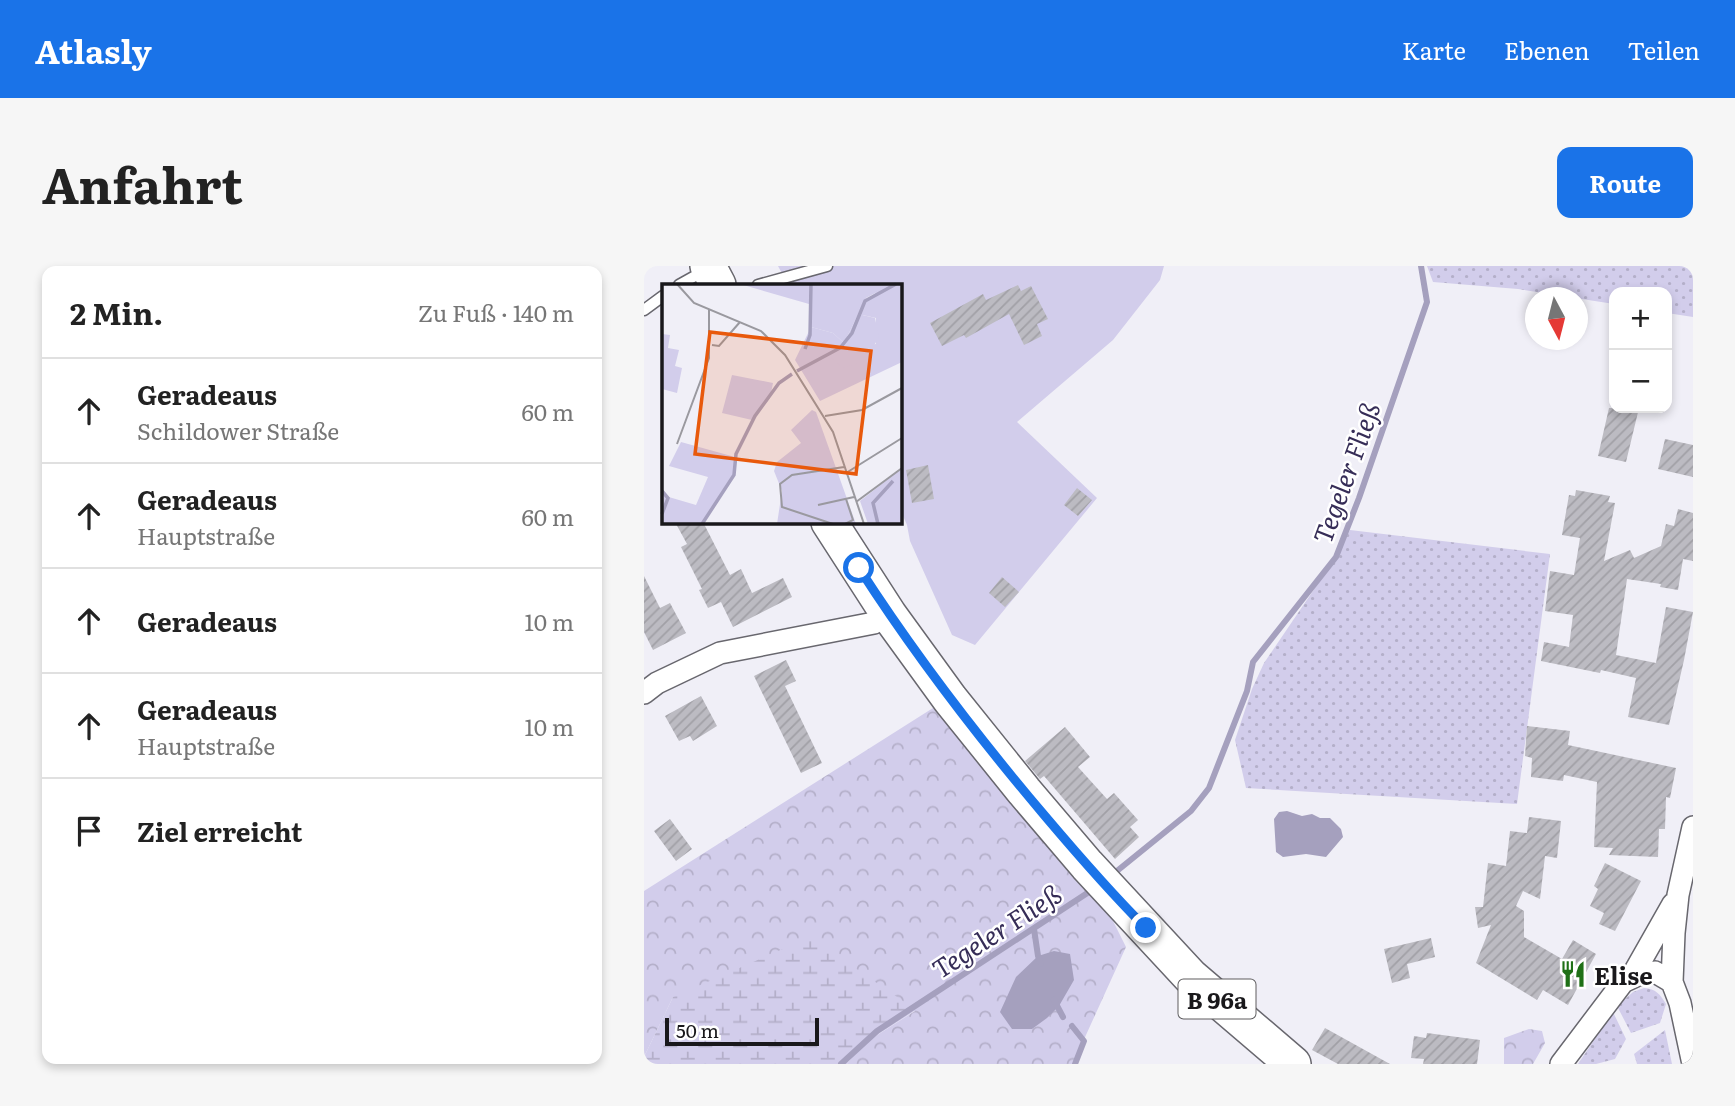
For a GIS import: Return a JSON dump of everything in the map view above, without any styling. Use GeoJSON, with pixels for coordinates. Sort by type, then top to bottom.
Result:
{"type":"FeatureCollection","features":[{"type":"Feature","properties":{"kind":"main road","name":"B 96a"},"geometry":{"type":"LineString","coordinates":[[830,523],[889,615],[960,712],[1087,865],[1190,976],[1293,1064]]}},
{"type":"Feature","properties":{"kind":"street"},"geometry":{"type":"LineString","coordinates":[[644,693],[657,683],[720,653],[874,623],[889,615]]}},
{"type":"Feature","properties":{"kind":"street"},"geometry":{"type":"LineString","coordinates":[[1693,827],[1678,895],[1672,982],[1680,1003],[1693,1064]]}},
{"type":"Feature","properties":{"kind":"street"},"geometry":{"type":"LineString","coordinates":[[1630,978],[1678,895]]}},
{"type":"Feature","properties":{"kind":"street"},"geometry":{"type":"LineString","coordinates":[[1561,1064],[1623,982],[1638,975],[1655,972],[1672,982]]}},
{"type":"Feature","properties":{"kind":"lane"},"geometry":{"type":"LineString","coordinates":[[762,284],[827,266]]}},
{"type":"Feature","properties":{"kind":"lane"},"geometry":{"type":"LineString","coordinates":[[683,284],[712,273]]}},
{"type":"Feature","properties":{"kind":"lane"},"geometry":{"type":"LineString","coordinates":[[644,310],[662,297]]}},
{"type":"Feature","properties":{"kind":"green space"},"geometry":{"type":"Polygon","coordinates":[[[778,266],[1164,266],[1160,280],[1113,340],[1017,422],[1097,498],[975,645],[952,635],[910,541],[901,511],[901,284],[787,284],[778,266]]]}},
{"type":"Feature","properties":{"kind":"green space"},"geometry":{"type":"Polygon","coordinates":[[[1427,266],[1693,266],[1693,317],[1672,314],[1672,287],[1609,287],[1609,303],[1588,300],[1588,287],[1525,287],[1525,290],[1433,282],[1427,266]]]}},
{"type":"Feature","properties":{"kind":"green space"},"geometry":{"type":"Polygon","coordinates":[[[1350,530],[1550,554],[1517,804],[1246,788],[1235,740],[1252,689],[1264,663],[1336,557],[1350,530]]]}},
{"type":"Feature","properties":{"kind":"green space"},"geometry":{"type":"Polygon","coordinates":[[[933,708],[1110,915],[1126,947],[1074,1064],[847,1064],[860,1046],[915,1011],[673,997],[644,1057],[644,891],[933,708]]]}},
{"type":"Feature","properties":{"kind":"green space"},"geometry":{"type":"Polygon","coordinates":[[[810,937],[916,1010],[860,1046],[847,1064],[644,1064],[644,1057],[673,997],[810,937]]]}},
{"type":"Feature","properties":{"kind":"green space"},"geometry":{"type":"Polygon","coordinates":[[[1644,988],[1657,993],[1666,1004],[1660,1023],[1631,1033],[1617,1006],[1633,992],[1644,988]]]}},
{"type":"Feature","properties":{"kind":"green space"},"geometry":{"type":"Polygon","coordinates":[[[1613,1012],[1626,1039],[1615,1059],[1596,1064],[1578,1064],[1613,1012]]]}},
{"type":"Feature","properties":{"kind":"green space"},"geometry":{"type":"Polygon","coordinates":[[[1529,1029],[1542,1031],[1545,1043],[1533,1064],[1504,1064],[1504,1038],[1529,1029]]]}},
{"type":"Feature","properties":{"kind":"green space"},"geometry":{"type":"Polygon","coordinates":[[[1665,1030],[1672,1064],[1637,1064],[1634,1054],[1665,1030]]]}},
{"type":"Feature","properties":{"kind":"shaded area"},"geometry":{"type":"Polygon","coordinates":[[[1287,811],[1302,816],[1312,814],[1320,818],[1330,818],[1341,829],[1343,837],[1326,857],[1306,854],[1283,857],[1276,852],[1274,819],[1279,812],[1287,811]]]}},
{"type":"Feature","properties":{"kind":"shaded area"},"geometry":{"type":"Polygon","coordinates":[[[1054,951],[1070,954],[1074,980],[1059,1006],[1047,1018],[1032,1029],[1012,1029],[1000,1012],[1016,977],[1038,956],[1054,951]]]}},
{"type":"Feature","properties":{"kind":"building"},"geometry":{"type":"Polygon","coordinates":[[[1018,285],[1021,291],[1031,286],[1048,319],[1037,324],[1042,336],[1024,345],[1009,314],[966,338],[964,335],[942,346],[930,323],[983,294],[986,300],[1018,285]]]}},
{"type":"Feature","properties":{"kind":"building"},"geometry":{"type":"Polygon","coordinates":[[[1609,408],[1609,413],[1638,413],[1626,462],[1598,456],[1609,408]]]}},
{"type":"Feature","properties":{"kind":"building"},"geometry":{"type":"Polygon","coordinates":[[[1665,439],[1693,445],[1693,477],[1658,469],[1665,439]]]}},
{"type":"Feature","properties":{"kind":"building"},"geometry":{"type":"Polygon","coordinates":[[[928,465],[934,499],[912,503],[906,470],[928,465]]]}},
{"type":"Feature","properties":{"kind":"building"},"geometry":{"type":"Polygon","coordinates":[[[1077,488],[1092,500],[1078,516],[1064,505],[1077,488]]]}},
{"type":"Feature","properties":{"kind":"building"},"geometry":{"type":"Polygon","coordinates":[[[1576,490],[1610,496],[1608,502],[1615,503],[1604,561],[1630,550],[1634,558],[1661,546],[1666,524],[1674,526],[1678,509],[1693,513],[1693,561],[1683,559],[1678,590],[1660,587],[1661,584],[1627,579],[1616,655],[1656,663],[1666,607],[1693,612],[1669,725],[1628,717],[1636,678],[1541,661],[1544,642],[1569,647],[1573,615],[1545,611],[1550,571],[1574,575],[1580,538],[1562,535],[1569,495],[1575,496],[1576,490]]]}},
{"type":"Feature","properties":{"kind":"building"},"geometry":{"type":"Polygon","coordinates":[[[676,523],[704,523],[730,575],[741,569],[752,593],[783,578],[792,597],[733,627],[721,602],[708,608],[699,590],[702,589],[681,547],[687,544],[676,523]]]}},
{"type":"Feature","properties":{"kind":"building"},"geometry":{"type":"Polygon","coordinates":[[[644,576],[660,608],[670,603],[686,633],[653,650],[644,632],[644,576]]]}},
{"type":"Feature","properties":{"kind":"building"},"geometry":{"type":"Polygon","coordinates":[[[1002,577],[1019,592],[1005,607],[989,593],[1002,577]]]}},
{"type":"Feature","properties":{"kind":"building"},"geometry":{"type":"Polygon","coordinates":[[[786,660],[796,681],[785,686],[822,763],[801,773],[754,676],[786,660]]]}},
{"type":"Feature","properties":{"kind":"building"},"geometry":{"type":"Polygon","coordinates":[[[701,696],[717,726],[693,741],[690,736],[679,741],[665,716],[701,696]]]}},
{"type":"Feature","properties":{"kind":"building"},"geometry":{"type":"Polygon","coordinates":[[[1527,726],[1570,731],[1568,745],[1676,768],[1670,798],[1666,797],[1665,829],[1659,829],[1658,857],[1609,855],[1613,848],[1594,847],[1597,782],[1564,775],[1563,781],[1531,777],[1532,758],[1525,756],[1527,726]]]}},
{"type":"Feature","properties":{"kind":"building"},"geometry":{"type":"Polygon","coordinates":[[[1065,727],[1090,757],[1078,767],[1107,799],[1114,793],[1138,820],[1130,827],[1139,837],[1115,859],[1044,776],[1040,779],[1025,761],[1065,727]]]}},
{"type":"Feature","properties":{"kind":"building"},"geometry":{"type":"Polygon","coordinates":[[[1529,817],[1561,821],[1557,858],[1545,856],[1540,899],[1523,891],[1516,906],[1524,911],[1524,937],[1562,959],[1573,940],[1596,954],[1568,1005],[1543,990],[1537,1000],[1476,963],[1491,925],[1478,928],[1475,907],[1483,907],[1488,863],[1506,866],[1510,831],[1527,833],[1529,817]]]}},
{"type":"Feature","properties":{"kind":"building"},"geometry":{"type":"Polygon","coordinates":[[[670,819],[692,849],[676,861],[654,831],[670,819]]]}},
{"type":"Feature","properties":{"kind":"building"},"geometry":{"type":"Polygon","coordinates":[[[1605,863],[1641,881],[1615,931],[1599,924],[1604,913],[1590,906],[1598,889],[1594,886],[1605,863]]]}},
{"type":"Feature","properties":{"kind":"building"},"geometry":{"type":"Polygon","coordinates":[[[1431,938],[1435,957],[1407,964],[1410,978],[1392,983],[1384,949],[1431,938]]]}},
{"type":"Feature","properties":{"kind":"building"},"geometry":{"type":"Polygon","coordinates":[[[1325,1028],[1390,1064],[1338,1064],[1312,1050],[1325,1028]]]}},
{"type":"Feature","properties":{"kind":"building"},"geometry":{"type":"Polygon","coordinates":[[[1427,1033],[1480,1040],[1477,1064],[1423,1064],[1424,1059],[1411,1058],[1414,1036],[1426,1038],[1427,1033]]]}},
{"type":"Feature","properties":{"kind":"waterway","name":"Tegeler Fließ"},"geometry":{"type":"LineString","coordinates":[[1112,875],[1191,811],[1209,788],[1247,691],[1253,662],[1336,557],[1427,302],[1421,266]]}},
{"type":"Feature","properties":{"kind":"waterway","name":"Tegeler Fließ"},"geometry":{"type":"LineString","coordinates":[[841,1064],[877,1031],[1095,888]]}},
{"type":"Feature","properties":{"kind":"waterway"},"geometry":{"type":"LineString","coordinates":[[1034,929],[1041,964]]}},
{"type":"Feature","properties":{"kind":"waterway"},"geometry":{"type":"LineString","coordinates":[[1054,1000],[1063,1017]]}},
{"type":"Feature","properties":{"kind":"waterway"},"geometry":{"type":"LineString","coordinates":[[1072,1026],[1084,1041],[1075,1064]]}},
{"type":"Feature","properties":{"kind":"place","name":"Elise"},"geometry":{"type":"Point","coordinates":[1573,974]}},
{"type":"Feature","properties":{"kind":"route"},"geometry":{"type":"LineString","coordinates":[[859,568],[889,615],[950,699],[1087,865],[1146,928]]}}]}
